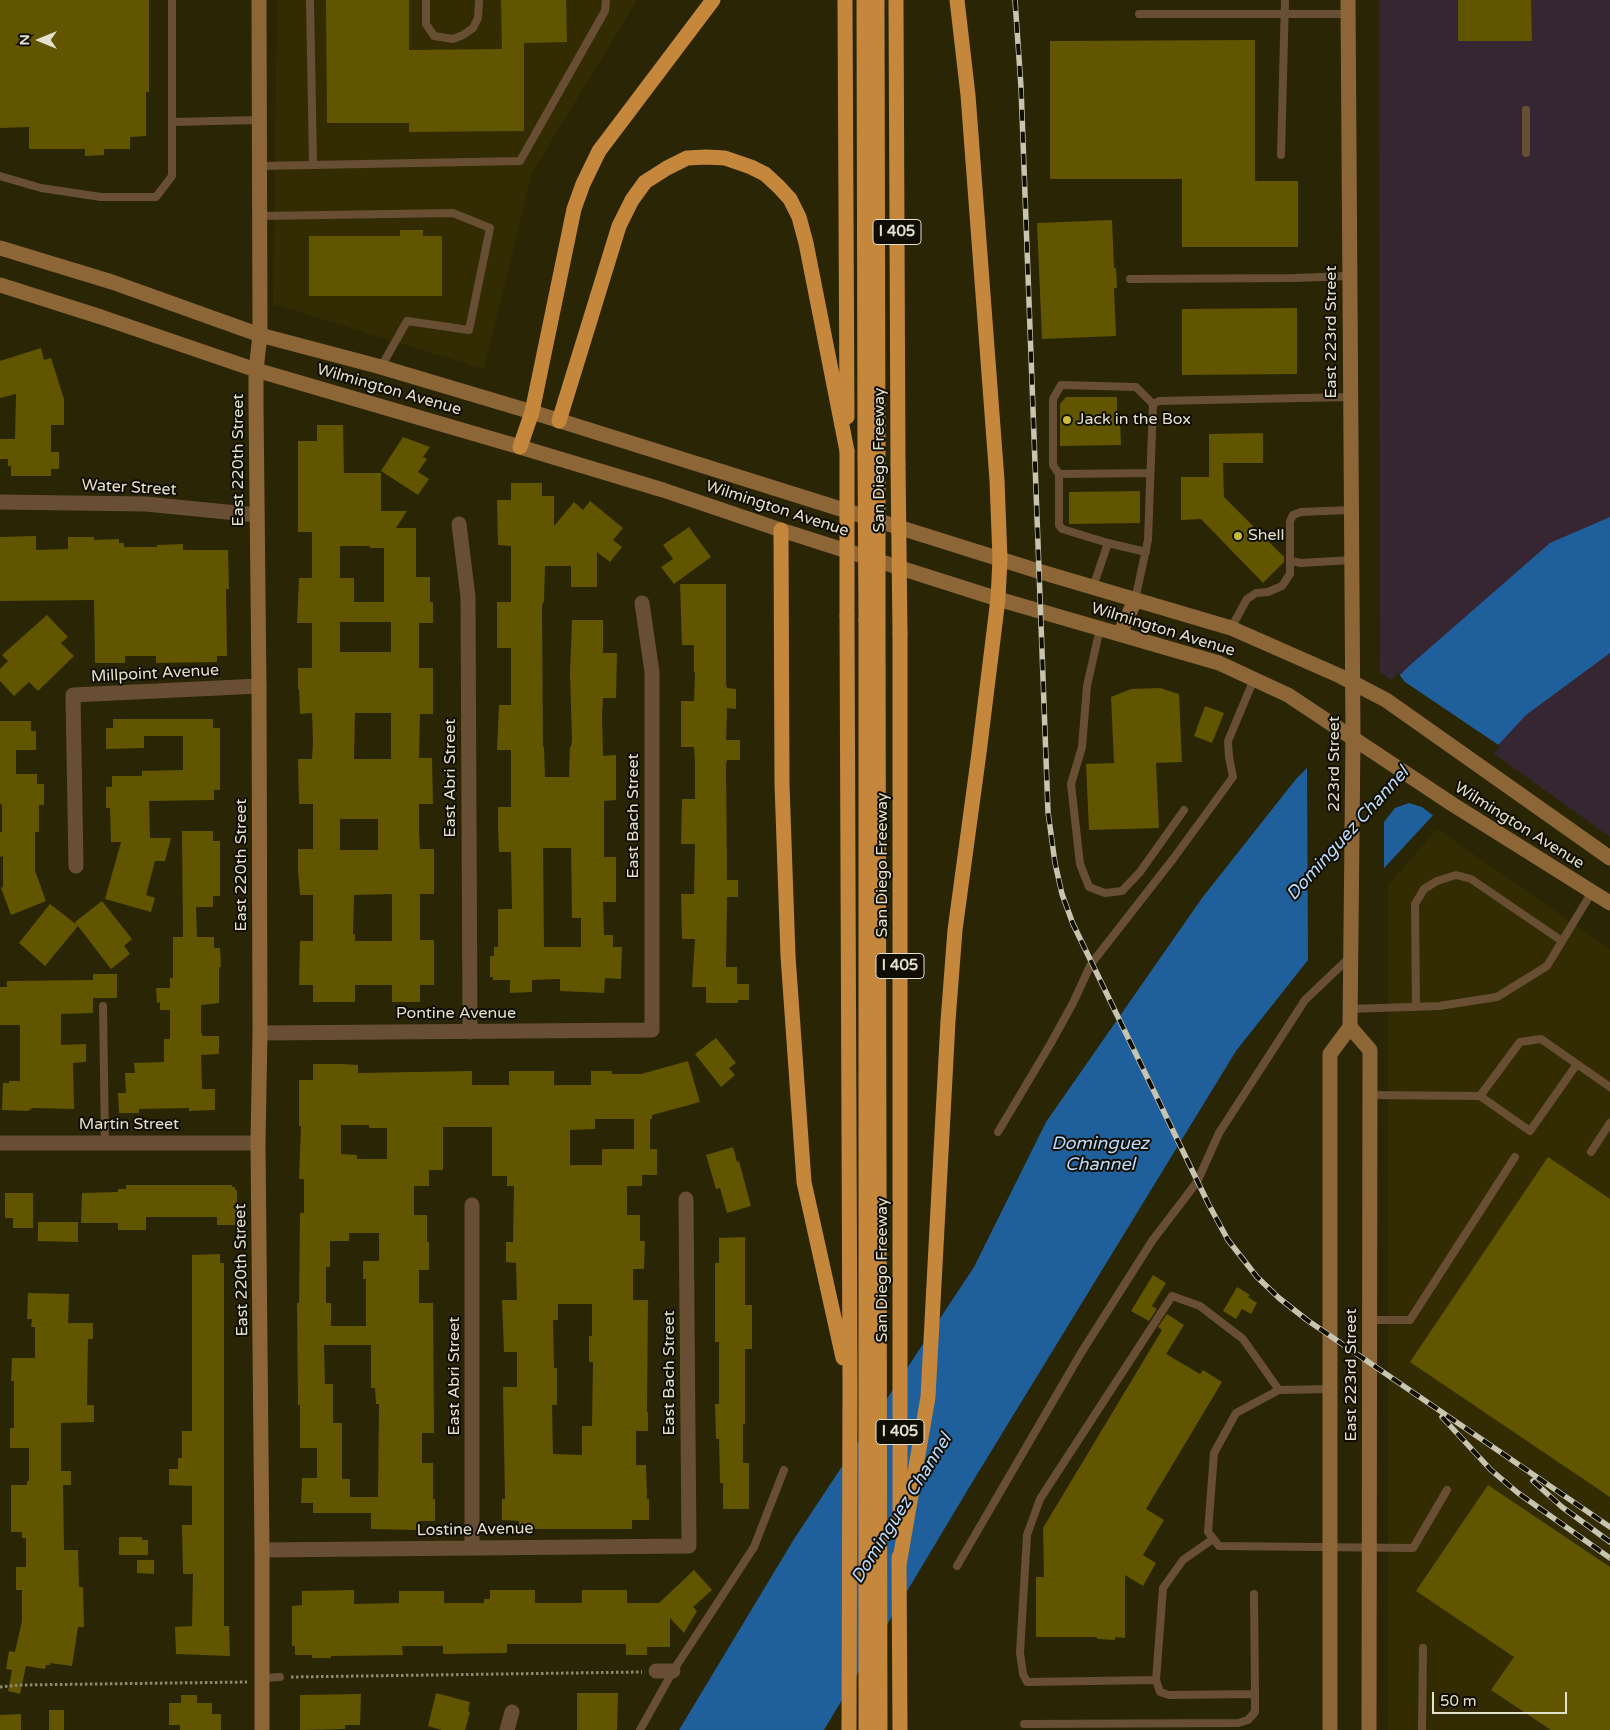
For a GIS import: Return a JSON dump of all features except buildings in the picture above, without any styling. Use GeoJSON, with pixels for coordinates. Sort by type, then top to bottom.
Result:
{"type":"FeatureCollection","features":[{"type":"Feature","properties":{"kind":"highway"},"geometry":{"type":"LineString","coordinates":[[520,447],[532,412],[574,209],[583,184],[599,151],[713,0]]}},
{"type":"Feature","properties":{"kind":"highway","name":"San Diego Freeway"},"geometry":{"type":"LineString","coordinates":[[845,0],[850,1387],[849,1730]]}},
{"type":"Feature","properties":{"kind":"highway"},"geometry":{"type":"LineString","coordinates":[[864,0],[871,458],[879,1333],[880,1730]]}},
{"type":"Feature","properties":{"kind":"highway"},"geometry":{"type":"LineString","coordinates":[[871,458],[877,0]]}},
{"type":"Feature","properties":{"kind":"highway","name":"San Diego Freeway"},"geometry":{"type":"LineString","coordinates":[[896,0],[900,633],[900,1730]]}},
{"type":"Feature","properties":{"kind":"highway"},"geometry":{"type":"LineString","coordinates":[[899,1565],[928,1397],[947,1030],[955,930],[998,599],[1000,559],[997,480],[968,95],[957,0]]}},
{"type":"Feature","properties":{"kind":"highway"},"geometry":{"type":"LineString","coordinates":[[559,421],[619,226],[632,200],[645,182],[687,158],[725,158],[751,166],[765,174],[790,199],[799,217],[806,243],[847,451]]}},
{"type":"Feature","properties":{"kind":"highway"},"geometry":{"type":"LineString","coordinates":[[780,530],[782,784],[787,947],[804,1182],[850,1387]]}},
{"type":"Feature","properties":{"kind":"highway"},"geometry":{"type":"LineString","coordinates":[[866,1723],[872,622]]}},
{"type":"Feature","properties":{"kind":"main road","name":"East 220th Street"},"geometry":{"type":"LineString","coordinates":[[259,0],[260,335],[256,370],[260,686],[260,1034],[258,1143],[262,1730]]}},
{"type":"Feature","properties":{"kind":"main road","name":"East 223rd Street"},"geometry":{"type":"LineString","coordinates":[[1348,7],[1352,665]]}},
{"type":"Feature","properties":{"kind":"main road","name":"Wilmington Avenue"},"geometry":{"type":"LineString","coordinates":[[0,248],[112,282],[260,335],[381,367],[532,412],[1000,559],[1231,628],[1346,679],[1386,700],[1610,858]]}},
{"type":"Feature","properties":{"kind":"main road","name":"Wilmington Avenue"},"geometry":{"type":"LineString","coordinates":[[0,285],[256,370],[663,490],[780,530],[998,599],[1219,663],[1288,695],[1308,707],[1452,804],[1610,903]]}},
{"type":"Feature","properties":{"kind":"main road"},"geometry":{"type":"LineString","coordinates":[[1120,634],[1135,600]]}},
{"type":"Feature","properties":{"kind":"main road","name":"223rd Street"},"geometry":{"type":"LineString","coordinates":[[1351,956],[1352,737],[1346,679],[1352,665]]}},
{"type":"Feature","properties":{"kind":"main road"},"geometry":{"type":"LineString","coordinates":[[1350,1027],[1351,956]]}},
{"type":"Feature","properties":{"kind":"main road","name":"East 223rd Street"},"geometry":{"type":"LineString","coordinates":[[1330,1730],[1330,1054],[1350,1027],[1370,1050],[1369,1730]]}},
{"type":"Feature","properties":{"kind":"street","name":"Water Street"},"geometry":{"type":"LineString","coordinates":[[0,502],[146,504],[257,516]]}},
{"type":"Feature","properties":{"kind":"street","name":"East Abri Street"},"geometry":{"type":"LineString","coordinates":[[459,524],[468,597],[470,1032]]}},
{"type":"Feature","properties":{"kind":"street","name":"East Bach Street"},"geometry":{"type":"LineString","coordinates":[[642,603],[652,672],[652,1030]]}},
{"type":"Feature","properties":{"kind":"street","name":"Millpoint Avenue"},"geometry":{"type":"LineString","coordinates":[[76,866],[73,695],[260,686]]}},
{"type":"Feature","properties":{"kind":"street","name":"Pontine Avenue"},"geometry":{"type":"LineString","coordinates":[[260,1034],[652,1030]]}},
{"type":"Feature","properties":{"kind":"street","name":"Martin Street"},"geometry":{"type":"LineString","coordinates":[[0,1143],[258,1143]]}},
{"type":"Feature","properties":{"kind":"street","name":"East Bach Street"},"geometry":{"type":"LineString","coordinates":[[686,1200],[689,1546]]}},
{"type":"Feature","properties":{"kind":"street","name":"East Abri Street"},"geometry":{"type":"LineString","coordinates":[[472,1205],[472,1548]]}},
{"type":"Feature","properties":{"kind":"street","name":"Lostine Avenue"},"geometry":{"type":"LineString","coordinates":[[262,1550],[689,1546]]}},
{"type":"Feature","properties":{"kind":"street"},"geometry":{"type":"LineString","coordinates":[[656,1671],[673,1671]]}},
{"type":"Feature","properties":{"kind":"street"},"geometry":{"type":"LineString","coordinates":[[507,1730],[512,1712]]}},
{"type":"Feature","properties":{"kind":"lane"},"geometry":{"type":"LineString","coordinates":[[0,176],[41,188],[84,194],[156,197],[172,176],[172,0]]}},
{"type":"Feature","properties":{"kind":"lane"},"geometry":{"type":"LineString","coordinates":[[310,0],[313,164]]}},
{"type":"Feature","properties":{"kind":"lane"},"geometry":{"type":"LineString","coordinates":[[426,0],[426,24],[434,36],[453,39],[464,35],[473,28],[478,18],[479,0]]}},
{"type":"Feature","properties":{"kind":"lane"},"geometry":{"type":"LineString","coordinates":[[259,166],[520,161],[605,10],[606,0]]}},
{"type":"Feature","properties":{"kind":"lane"},"geometry":{"type":"LineString","coordinates":[[1282,156],[1285,0]]}},
{"type":"Feature","properties":{"kind":"lane"},"geometry":{"type":"LineString","coordinates":[[1139,14],[1285,14],[1348,7]]}},
{"type":"Feature","properties":{"kind":"lane"},"geometry":{"type":"LineString","coordinates":[[1526,110],[1526,153]]}},
{"type":"Feature","properties":{"kind":"lane"},"geometry":{"type":"LineString","coordinates":[[172,122],[259,120]]}},
{"type":"Feature","properties":{"kind":"lane"},"geometry":{"type":"LineString","coordinates":[[260,216],[453,213],[490,228],[470,330],[407,321],[381,367]]}},
{"type":"Feature","properties":{"kind":"lane"},"geometry":{"type":"LineString","coordinates":[[1130,279],[1349,276]]}},
{"type":"Feature","properties":{"kind":"lane"},"geometry":{"type":"LineString","coordinates":[[1135,600],[1146,552],[1153,404],[1136,387],[1061,385],[1053,399],[1054,465],[1060,474],[1060,525],[1062,529],[1146,552]]}},
{"type":"Feature","properties":{"kind":"lane"},"geometry":{"type":"LineString","coordinates":[[1153,404],[1159,401],[1350,397]]}},
{"type":"Feature","properties":{"kind":"lane"},"geometry":{"type":"LineString","coordinates":[[1060,474],[1150,473]]}},
{"type":"Feature","properties":{"kind":"lane"},"geometry":{"type":"LineString","coordinates":[[1231,628],[1247,599],[1256,593],[1268,592],[1282,586],[1290,574],[1292,561],[1290,521],[1294,516],[1301,512],[1350,510]]}},
{"type":"Feature","properties":{"kind":"lane"},"geometry":{"type":"LineString","coordinates":[[1093,587],[1108,543]]}},
{"type":"Feature","properties":{"kind":"lane"},"geometry":{"type":"LineString","coordinates":[[1292,561],[1301,563],[1351,560]]}},
{"type":"Feature","properties":{"kind":"lane"},"geometry":{"type":"LineString","coordinates":[[1100,628],[1087,686],[1082,747],[1071,784],[1080,864],[1089,887],[1105,893],[1122,890],[1140,872],[1184,810]]}},
{"type":"Feature","properties":{"kind":"lane"},"geometry":{"type":"LineString","coordinates":[[998,1132],[1051,1043],[1073,1003],[1091,964],[1173,860],[1233,777],[1228,741],[1254,679]]}},
{"type":"Feature","properties":{"kind":"lane"},"geometry":{"type":"LineString","coordinates":[[1416,1007],[1415,904],[1424,889],[1436,881],[1456,875],[1471,879],[1562,941]]}},
{"type":"Feature","properties":{"kind":"lane"},"geometry":{"type":"LineString","coordinates":[[1350,1009],[1439,1006],[1497,997],[1547,966],[1592,892]]}},
{"type":"Feature","properties":{"kind":"lane"},"geometry":{"type":"LineString","coordinates":[[957,1566],[1081,1353],[1152,1241],[1197,1182],[1224,1125],[1306,1000],[1351,956]]}},
{"type":"Feature","properties":{"kind":"lane"},"geometry":{"type":"LineString","coordinates":[[104,1006],[105,1143]]}},
{"type":"Feature","properties":{"kind":"lane"},"geometry":{"type":"LineString","coordinates":[[1480,1096],[1520,1042],[1541,1039],[1610,1087]]}},
{"type":"Feature","properties":{"kind":"lane"},"geometry":{"type":"LineString","coordinates":[[1370,1095],[1480,1096],[1530,1131],[1577,1064]]}},
{"type":"Feature","properties":{"kind":"lane"},"geometry":{"type":"LineString","coordinates":[[1591,1152],[1610,1123]]}},
{"type":"Feature","properties":{"kind":"lane"},"geometry":{"type":"LineString","coordinates":[[1370,1320],[1410,1320],[1515,1157]]}},
{"type":"Feature","properties":{"kind":"lane"},"geometry":{"type":"LineString","coordinates":[[1156,1680],[1027,1682],[1020,1653],[1027,1535],[1040,1499],[1172,1296],[1200,1306],[1243,1339],[1279,1390]]}},
{"type":"Feature","properties":{"kind":"lane"},"geometry":{"type":"LineString","coordinates":[[1331,1389],[1279,1390],[1236,1413],[1214,1453],[1208,1532],[1219,1546],[1412,1548],[1447,1490]]}},
{"type":"Feature","properties":{"kind":"lane"},"geometry":{"type":"LineString","coordinates":[[640,1730],[673,1671],[754,1547],[784,1470]]}},
{"type":"Feature","properties":{"kind":"lane"},"geometry":{"type":"LineString","coordinates":[[1213,1539],[1183,1560],[1163,1588],[1156,1680],[1160,1692],[1169,1695],[1255,1694]]}},
{"type":"Feature","properties":{"kind":"lane"},"geometry":{"type":"LineString","coordinates":[[1024,1724],[1238,1723],[1248,1720],[1255,1712],[1254,1594]]}},
{"type":"Feature","properties":{"kind":"lane"},"geometry":{"type":"LineString","coordinates":[[1422,1730],[1423,1648]]}},
{"type":"Feature","properties":{"kind":"lane"},"geometry":{"type":"LineString","coordinates":[[262,1680],[280,1677]]}},
{"type":"Feature","properties":{"kind":"path"},"geometry":{"type":"LineString","coordinates":[[280,1677],[656,1671]]}},
{"type":"Feature","properties":{"kind":"path"},"geometry":{"type":"LineString","coordinates":[[0,1687],[262,1680]]}},
{"type":"Feature","properties":{"kind":"shaded area"},"geometry":{"type":"Polygon","coordinates":[[[277,0],[637,0],[532,173],[484,369],[273,304],[277,0]]]}},
{"type":"Feature","properties":{"kind":"shaded area"},"geometry":{"type":"Polygon","coordinates":[[[1379,0],[1610,0],[1610,837],[1380,672],[1379,0]]]}},
{"type":"Feature","properties":{"kind":"shaded area"},"geometry":{"type":"Polygon","coordinates":[[[1437,829],[1610,949],[1610,1730],[1388,1730],[1388,885],[1437,829]]]}},
{"type":"Feature","properties":{"kind":"water","name":"Dominguez Channel"},"geometry":{"type":"Polygon","coordinates":[[[1610,517],[1610,653],[1526,715],[1361,893],[1236,1051],[973,1481],[824,1730],[679,1730],[794,1539],[974,1267],[1046,1122],[1202,898],[1296,779],[1409,666],[1550,543],[1610,517]]]}},
{"type":"Feature","properties":{"kind":"pier"},"geometry":{"type":"Polygon","coordinates":[[[1398,673],[1405,682],[1500,746],[1435,817],[1422,807],[1409,803],[1395,808],[1384,822],[1384,871],[1363,894],[1308,964],[1307,765],[1398,673]]]}},
{"type":"Feature","properties":{"kind":"railway"},"geometry":{"type":"LineString","coordinates":[[1015,0],[1021,87],[1048,812],[1055,863],[1062,894],[1073,924],[1209,1205],[1228,1240],[1257,1277],[1279,1298],[1307,1320],[1610,1527]]}},
{"type":"Feature","properties":{"kind":"railway"},"geometry":{"type":"LineString","coordinates":[[1442,1417],[1491,1470],[1518,1493],[1610,1558]]}},
{"type":"Feature","properties":{"kind":"railway"},"geometry":{"type":"LineString","coordinates":[[1533,1481],[1562,1507],[1610,1542]]}},
{"type":"Feature","properties":{"kind":"place","name":"Jack in the Box"},"geometry":{"type":"Point","coordinates":[1067,420]}},
{"type":"Feature","properties":{"kind":"place","name":"Shell"},"geometry":{"type":"Point","coordinates":[1238,536]}}]}
